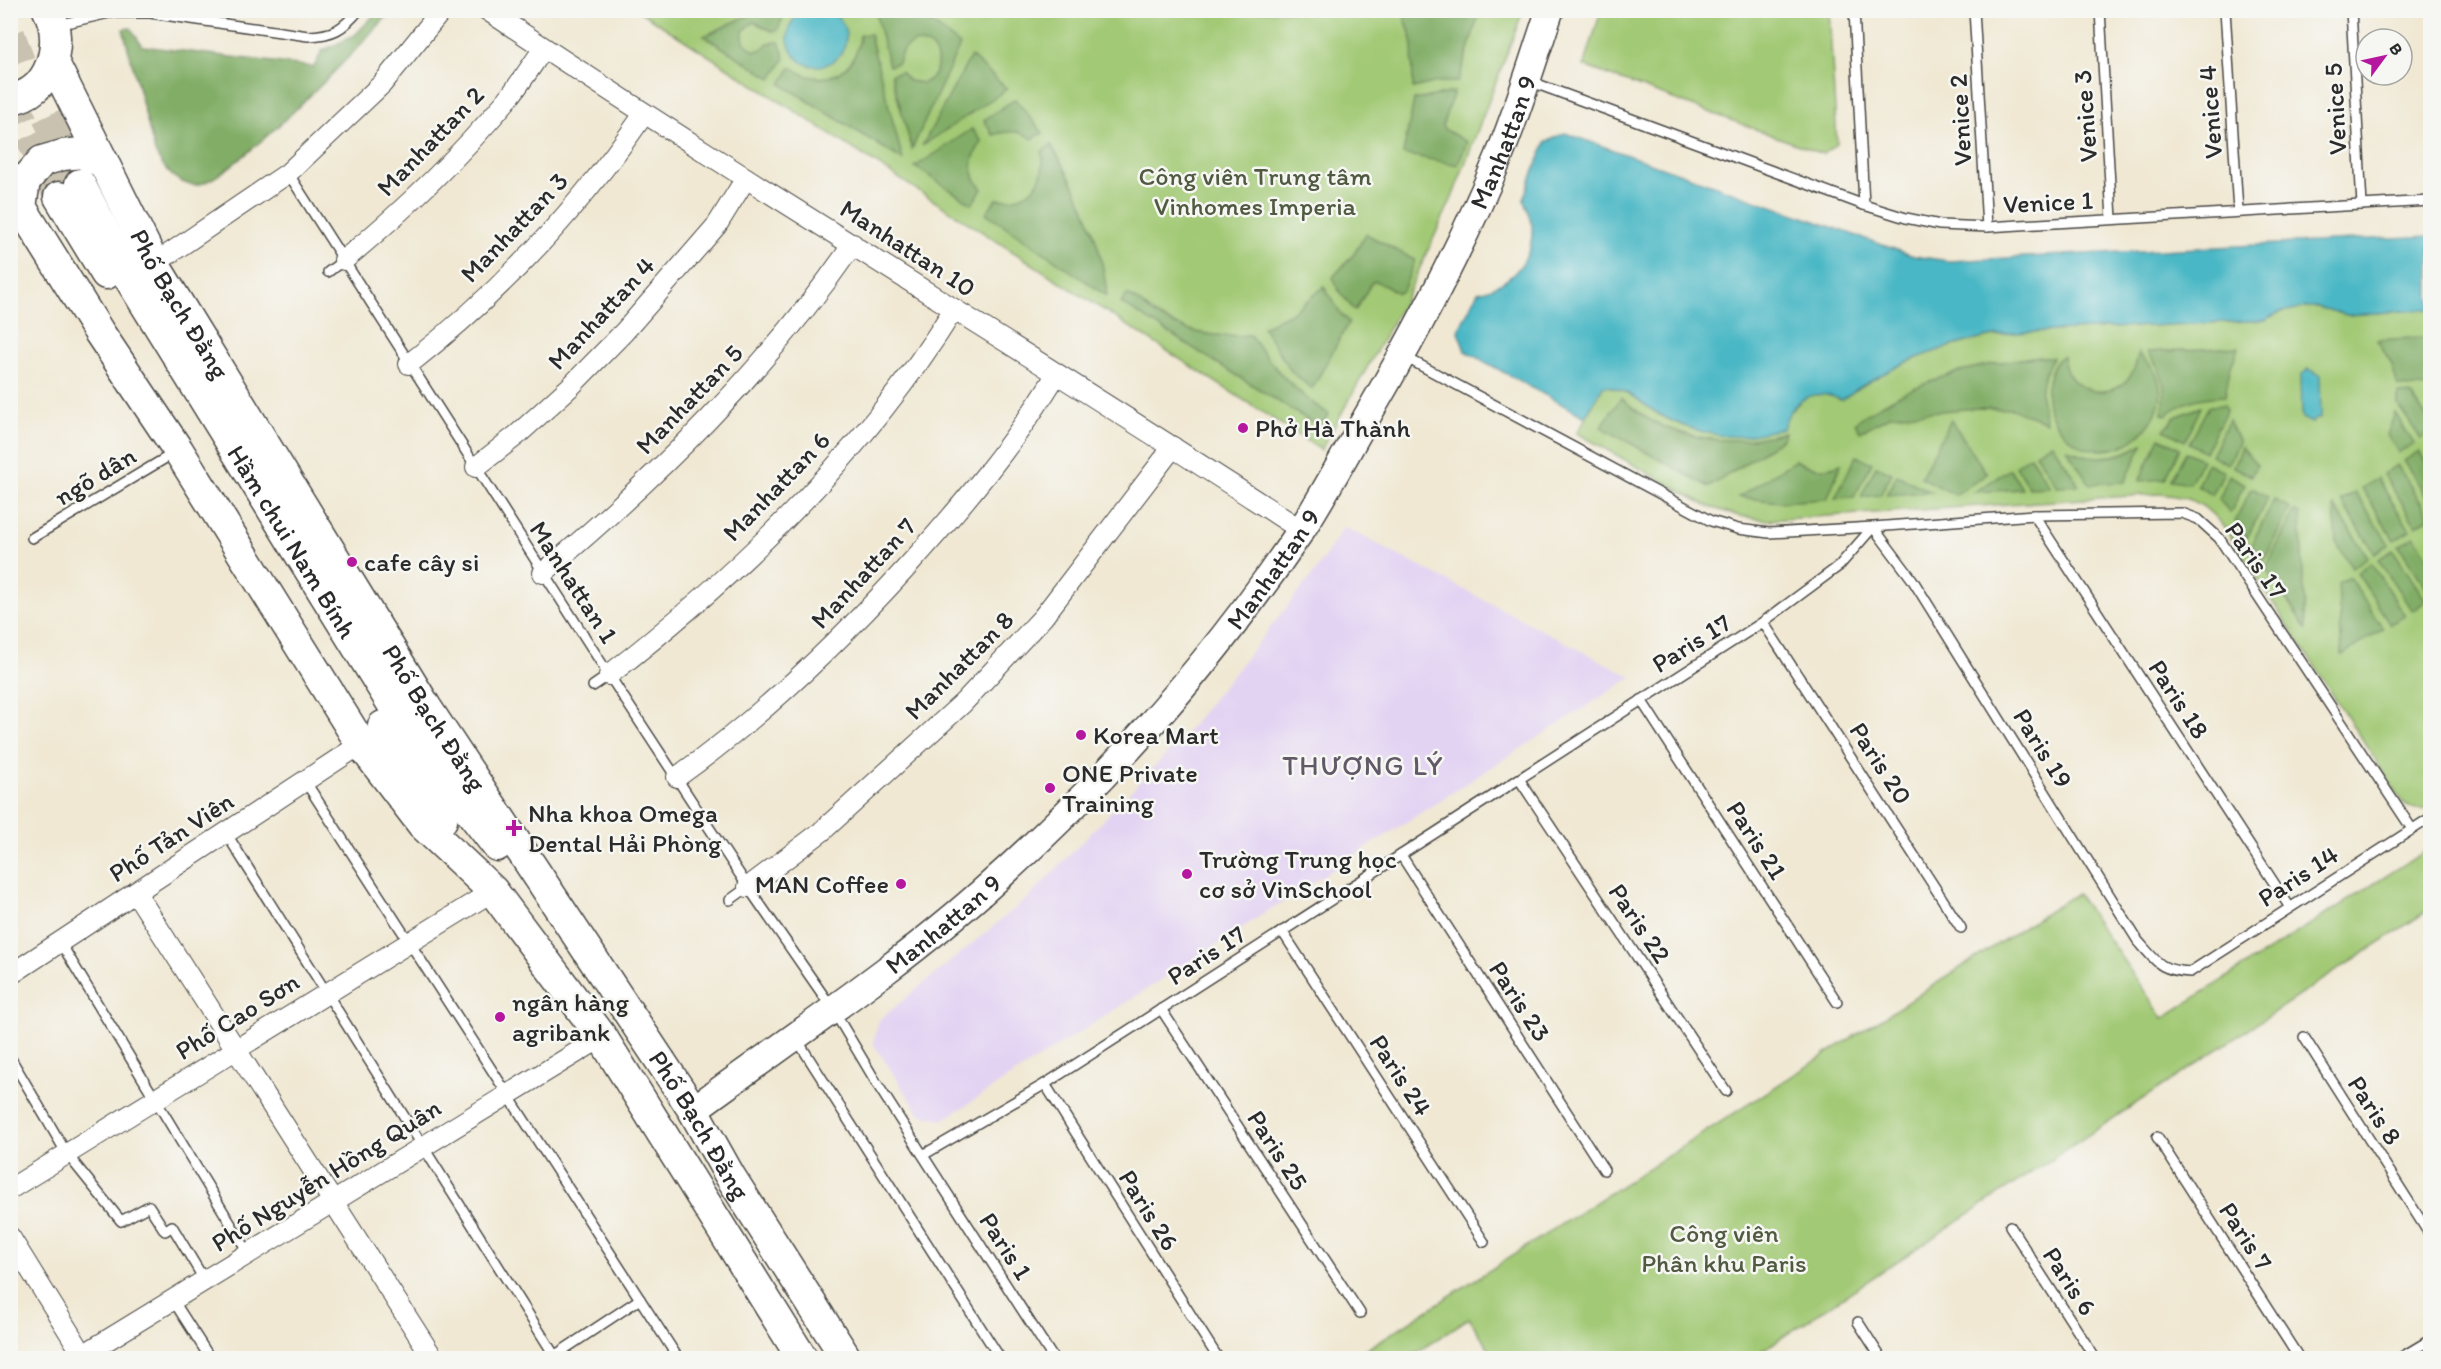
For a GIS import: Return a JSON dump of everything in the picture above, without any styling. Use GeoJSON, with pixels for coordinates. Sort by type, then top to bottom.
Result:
{"type":"FeatureCollection","features":[{"type":"Feature","properties":{"kind":"main road","name":"Manhattan 9"},"geometry":{"type":"LineString","coordinates":[[693,1110],[928,938],[990,885],[1063,817],[1131,746],[1202,664],[1301,530],[1445,277],[1475,213],[1527,81],[1550,10]]}},
{"type":"Feature","properties":{"kind":"main road"},"geometry":{"type":"LineString","coordinates":[[10,99],[32,90],[45,77],[53,61],[56,43],[50,15]]}},
{"type":"Feature","properties":{"kind":"main road","name":"Phố Bạch Đằng"},"geometry":{"type":"LineString","coordinates":[[53,61],[154,264],[426,707],[693,1110],[730,1176],[846,1359]]}},
{"type":"Feature","properties":{"kind":"main road"},"geometry":{"type":"LineString","coordinates":[[16,204],[25,181],[42,161],[81,153],[104,164]]}},
{"type":"Feature","properties":{"kind":"main road","name":"Phố Bạch Đằng"},"geometry":{"type":"LineString","coordinates":[[10,178],[16,204],[178,450],[361,744],[422,824],[493,891],[602,1037],[802,1359]]}},
{"type":"Feature","properties":{"kind":"main road","name":"Hầm chui Nam Bính"},"geometry":{"type":"LineString","coordinates":[[493,891],[430,803],[69,190],[128,276],[414,739],[497,846],[557,905]]}},
{"type":"Feature","properties":{"kind":"street"},"geometry":{"type":"LineString","coordinates":[[154,264],[288,173],[382,84],[442,10]]}},
{"type":"Feature","properties":{"kind":"street","name":"Manhattan 10"},"geometry":{"type":"LineString","coordinates":[[487,10],[644,114],[854,244],[1301,530]]}},
{"type":"Feature","properties":{"kind":"street","name":"Manhattan 2"},"geometry":{"type":"LineString","coordinates":[[344,260],[385,226],[453,159],[508,99],[544,48]]}},
{"type":"Feature","properties":{"kind":"street","name":"Manhattan 3"},"geometry":{"type":"LineString","coordinates":[[409,364],[450,333],[533,250],[582,197],[613,159],[644,114]]}},
{"type":"Feature","properties":{"kind":"street","name":"Manhattan 4"},"geometry":{"type":"LineString","coordinates":[[476,467],[517,435],[571,386],[624,332],[717,225],[746,178]]}},
{"type":"Feature","properties":{"kind":"street","name":"Manhattan 5"},"geometry":{"type":"LineString","coordinates":[[543,573],[675,455],[733,395],[791,328],[854,244]]}},
{"type":"Feature","properties":{"kind":"street","name":"Manhattan 6"},"geometry":{"type":"LineString","coordinates":[[601,680],[692,607],[806,496],[892,398],[925,356],[954,309]]}},
{"type":"Feature","properties":{"kind":"street","name":"Manhattan 7"},"geometry":{"type":"LineString","coordinates":[[677,777],[721,745],[858,621],[982,480],[1028,420],[1056,375]]}},
{"type":"Feature","properties":{"kind":"street","name":"Manhattan 8"},"geometry":{"type":"LineString","coordinates":[[748,887],[821,832],[963,703],[1043,617],[1173,447]]}},
{"type":"Feature","properties":{"kind":"street","name":"Phố Tản Viên"},"geometry":{"type":"LineString","coordinates":[[10,975],[361,744]]}},
{"type":"Feature","properties":{"kind":"street","name":"Phố Cao Sơn"},"geometry":{"type":"LineString","coordinates":[[10,1189],[408,941],[493,891]]}},
{"type":"Feature","properties":{"kind":"street"},"geometry":{"type":"LineString","coordinates":[[136,893],[433,1359]]}},
{"type":"Feature","properties":{"kind":"street","name":"Phố Nguyễn Hồng Quân"},"geometry":{"type":"LineString","coordinates":[[82,1358],[602,1037]]}},
{"type":"Feature","properties":{"kind":"street"},"geometry":{"type":"LineString","coordinates":[[10,1237],[82,1358]]}},
{"type":"Feature","properties":{"kind":"lane"},"geometry":{"type":"LineString","coordinates":[[50,15],[150,13],[317,36],[340,29],[359,10]]}},
{"type":"Feature","properties":{"kind":"lane"},"geometry":{"type":"LineString","coordinates":[[1854,10],[1864,205]]}},
{"type":"Feature","properties":{"kind":"lane","name":"Venice 2"},"geometry":{"type":"LineString","coordinates":[[1974,10],[1987,227]]}},
{"type":"Feature","properties":{"kind":"lane","name":"Venice 3"},"geometry":{"type":"LineString","coordinates":[[2100,10],[2112,219]]}},
{"type":"Feature","properties":{"kind":"lane","name":"Venice 4"},"geometry":{"type":"LineString","coordinates":[[2225,10],[2238,211]]}},
{"type":"Feature","properties":{"kind":"lane","name":"Venice 5"},"geometry":{"type":"LineString","coordinates":[[2351,10],[2362,205]]}},
{"type":"Feature","properties":{"kind":"lane","name":"Venice 1"},"geometry":{"type":"LineString","coordinates":[[1527,81],[1864,205],[1905,218],[1940,225],[1987,227],[2430,201]]}},
{"type":"Feature","properties":{"kind":"lane","name":"Manhattan 1"},"geometry":{"type":"LineString","coordinates":[[288,173],[543,573],[601,680],[677,777],[748,887],[832,1008]]}},
{"type":"Feature","properties":{"kind":"lane"},"geometry":{"type":"LineString","coordinates":[[328,272],[344,260]]}},
{"type":"Feature","properties":{"kind":"lane"},"geometry":{"type":"LineString","coordinates":[[1402,356],[1711,521],[1738,530],[1769,532],[1873,527]]}},
{"type":"Feature","properties":{"kind":"lane","name":"ngõ dân"},"geometry":{"type":"LineString","coordinates":[[32,538],[178,450]]}},
{"type":"Feature","properties":{"kind":"lane","name":"Paris 17"},"geometry":{"type":"LineString","coordinates":[[923,1155],[1045,1084],[1763,622],[1839,566],[1873,527],[2034,515],[2182,513],[2198,519],[2218,538],[2412,829]]}},
{"type":"Feature","properties":{"kind":"lane","name":"Paris 18"},"geometry":{"type":"LineString","coordinates":[[2034,515],[2289,906]]}},
{"type":"Feature","properties":{"kind":"lane","name":"Paris 19"},"geometry":{"type":"LineString","coordinates":[[1873,527],[1912,579],[2138,941],[2157,963],[2170,971],[2190,972]]}},
{"type":"Feature","properties":{"kind":"lane","name":"Paris 20"},"geometry":{"type":"LineString","coordinates":[[1763,622],[1961,928]]}},
{"type":"Feature","properties":{"kind":"lane","name":"Paris 21"},"geometry":{"type":"LineString","coordinates":[[1641,700],[1837,1002]]}},
{"type":"Feature","properties":{"kind":"lane","name":"Paris 22"},"geometry":{"type":"LineString","coordinates":[[1519,779],[1726,1091]]}},
{"type":"Feature","properties":{"kind":"lane"},"geometry":{"type":"LineString","coordinates":[[305,781],[678,1359]]}},
{"type":"Feature","properties":{"kind":"lane","name":"Paris 14"},"geometry":{"type":"LineString","coordinates":[[2190,972],[2289,906],[2430,818]]}},
{"type":"Feature","properties":{"kind":"lane"},"geometry":{"type":"LineString","coordinates":[[226,833],[554,1358],[640,1299]]}},
{"type":"Feature","properties":{"kind":"lane","name":"Paris 23"},"geometry":{"type":"LineString","coordinates":[[1401,855],[1604,1170]]}},
{"type":"Feature","properties":{"kind":"lane"},"geometry":{"type":"LineString","coordinates":[[730,900],[748,887]]}},
{"type":"Feature","properties":{"kind":"lane","name":"Paris 24"},"geometry":{"type":"LineString","coordinates":[[1282,931],[1484,1242]]}},
{"type":"Feature","properties":{"kind":"lane"},"geometry":{"type":"LineString","coordinates":[[60,942],[249,1254]]}},
{"type":"Feature","properties":{"kind":"lane","name":"Paris 1"},"geometry":{"type":"LineString","coordinates":[[832,1008],[879,1087],[1053,1359]]}},
{"type":"Feature","properties":{"kind":"lane","name":"Paris 25"},"geometry":{"type":"LineString","coordinates":[[1161,1009],[1360,1313]]}},
{"type":"Feature","properties":{"kind":"lane"},"geometry":{"type":"LineString","coordinates":[[794,1036],[1000,1359]]}},
{"type":"Feature","properties":{"kind":"lane","name":"Paris 8"},"geometry":{"type":"LineString","coordinates":[[2304,1037],[2430,1235]]}},
{"type":"Feature","properties":{"kind":"lane"},"geometry":{"type":"LineString","coordinates":[[10,1057],[67,1154],[121,1221],[149,1206],[165,1231],[172,1226],[205,1281]]}},
{"type":"Feature","properties":{"kind":"lane","name":"Paris 26"},"geometry":{"type":"LineString","coordinates":[[1045,1084],[1218,1359]]}},
{"type":"Feature","properties":{"kind":"lane","name":"Paris 7"},"geometry":{"type":"LineString","coordinates":[[2157,1137],[2299,1359]]}},
{"type":"Feature","properties":{"kind":"lane","name":"Paris 6"},"geometry":{"type":"LineString","coordinates":[[2010,1226],[2095,1359]]}},
{"type":"Feature","properties":{"kind":"lane"},"geometry":{"type":"LineString","coordinates":[[173,1300],[210,1359]]}},
{"type":"Feature","properties":{"kind":"lane"},"geometry":{"type":"LineString","coordinates":[[1858,1322],[1881,1359]]}},
{"type":"Feature","properties":{"kind":"lane"},"geometry":{"type":"LineString","coordinates":[[2400,1359],[2430,1340]]}},
{"type":"Feature","properties":{"kind":"shaded area"},"geometry":{"type":"Polygon","coordinates":[[[1344,527],[1632,677],[943,1120],[920,1114],[873,1043],[879,1020],[1029,897],[1181,739],[1314,573],[1344,527]]]}},
{"type":"Feature","properties":{"kind":"green space"},"geometry":{"type":"Polygon","coordinates":[[[379,10],[391,11],[327,79],[235,163],[211,179],[195,185],[176,179],[162,163],[155,152],[123,29],[131,28],[142,46],[314,67],[322,51],[355,35],[379,10]]]}},
{"type":"Feature","properties":{"kind":"green space"},"geometry":{"type":"Polygon","coordinates":[[[1411,10],[1480,11],[1458,82],[1437,82],[1413,88],[1412,40],[1403,12],[1411,10]]]}},
{"type":"Feature","properties":{"kind":"green space","name":"Công viên Trung tâm Vinhomes Imperia"},"geometry":{"type":"Polygon","coordinates":[[[639,11],[1523,11],[1452,198],[1406,298],[1321,450],[639,11]]]}},
{"type":"Feature","properties":{"kind":"green space"},"geometry":{"type":"Polygon","coordinates":[[[757,11],[785,11],[778,30],[772,31],[754,22],[743,31],[745,43],[755,51],[762,49],[768,43],[779,42],[785,58],[772,79],[704,36],[757,11]]]}},
{"type":"Feature","properties":{"kind":"green space"},"geometry":{"type":"Polygon","coordinates":[[[875,11],[908,11],[934,25],[960,45],[912,149],[891,74],[901,72],[909,81],[923,83],[929,80],[936,71],[936,55],[929,45],[915,42],[903,49],[898,63],[889,66],[875,11]]]}},
{"type":"Feature","properties":{"kind":"green space"},"geometry":{"type":"Polygon","coordinates":[[[1601,11],[1829,11],[1837,144],[1823,154],[1584,66],[1601,11]]]}},
{"type":"Feature","properties":{"kind":"green space"},"geometry":{"type":"Polygon","coordinates":[[[870,34],[903,160],[781,84],[791,67],[814,77],[836,74],[852,60],[860,35],[870,34]]]}},
{"type":"Feature","properties":{"kind":"green space"},"geometry":{"type":"Polygon","coordinates":[[[971,56],[1007,89],[922,146],[971,56]]]}},
{"type":"Feature","properties":{"kind":"green space"},"geometry":{"type":"Polygon","coordinates":[[[1454,92],[1442,126],[1467,142],[1458,165],[1403,154],[1414,100],[1454,92]]]}},
{"type":"Feature","properties":{"kind":"green space"},"geometry":{"type":"Polygon","coordinates":[[[1015,99],[1043,133],[1032,139],[1014,132],[993,135],[984,120],[1015,99]]]}},
{"type":"Feature","properties":{"kind":"green space"},"geometry":{"type":"Polygon","coordinates":[[[972,129],[982,142],[975,154],[972,166],[974,177],[982,189],[972,204],[915,167],[972,129]]]}},
{"type":"Feature","properties":{"kind":"green space"},"geometry":{"type":"Polygon","coordinates":[[[1051,145],[1088,217],[1100,255],[1107,296],[986,213],[996,199],[1018,197],[1033,188],[1042,173],[1042,151],[1051,145]]]}},
{"type":"Feature","properties":{"kind":"green space"},"geometry":{"type":"Polygon","coordinates":[[[1366,234],[1415,260],[1403,291],[1398,293],[1376,281],[1372,282],[1355,311],[1339,291],[1333,277],[1354,254],[1366,234]]]}},
{"type":"Feature","properties":{"kind":"green space"},"geometry":{"type":"Polygon","coordinates":[[[1324,287],[1341,314],[1349,322],[1312,389],[1291,371],[1263,327],[1294,311],[1324,287]]]}},
{"type":"Feature","properties":{"kind":"green space"},"geometry":{"type":"Polygon","coordinates":[[[1127,295],[1154,314],[1189,330],[1224,336],[1250,335],[1285,379],[1329,414],[1319,427],[1121,303],[1127,295]]]}},
{"type":"Feature","properties":{"kind":"green space"},"geometry":{"type":"Polygon","coordinates":[[[2304,307],[2318,307],[2347,315],[2430,309],[2430,808],[2416,809],[2403,803],[2228,533],[2207,509],[2191,500],[2160,494],[1768,520],[1739,516],[1707,506],[1577,433],[1604,386],[1620,389],[1660,415],[1679,424],[1709,433],[1740,436],[1779,422],[1810,395],[1823,393],[1841,400],[1902,365],[1966,342],[2012,333],[2266,320],[2278,313],[2304,307]]]}},
{"type":"Feature","properties":{"kind":"green space"},"geometry":{"type":"Polygon","coordinates":[[[2430,337],[2430,388],[2398,386],[2391,363],[2377,340],[2430,337]]]}},
{"type":"Feature","properties":{"kind":"green space"},"geometry":{"type":"Polygon","coordinates":[[[2239,347],[2230,369],[2225,396],[2194,400],[2166,415],[2162,413],[2163,381],[2161,373],[2147,352],[2239,347]]]}},
{"type":"Feature","properties":{"kind":"green space"},"geometry":{"type":"Polygon","coordinates":[[[2138,353],[2151,366],[2159,385],[2159,404],[2151,422],[2138,437],[2120,447],[2100,450],[2080,445],[2057,426],[2048,404],[2047,387],[2052,369],[2059,358],[2063,356],[2067,371],[2076,383],[2087,389],[2100,391],[2114,389],[2125,382],[2134,370],[2138,353]]]}},
{"type":"Feature","properties":{"kind":"green space"},"geometry":{"type":"Polygon","coordinates":[[[2033,357],[2053,357],[2044,374],[2041,388],[2046,422],[2012,409],[1977,408],[1891,415],[1860,432],[1855,422],[1918,386],[1961,371],[2033,357]]]}},
{"type":"Feature","properties":{"kind":"green space"},"geometry":{"type":"Polygon","coordinates":[[[2398,393],[2412,395],[2430,423],[2430,433],[2421,439],[2398,405],[2398,393]]]}},
{"type":"Feature","properties":{"kind":"green space"},"geometry":{"type":"Polygon","coordinates":[[[1621,398],[1650,420],[1699,437],[1716,440],[1750,439],[1784,432],[1782,439],[1709,487],[1601,427],[1621,398]]]}},
{"type":"Feature","properties":{"kind":"green space"},"geometry":{"type":"Polygon","coordinates":[[[2224,405],[2226,411],[2205,452],[2189,443],[2209,406],[2224,405]]]}},
{"type":"Feature","properties":{"kind":"green space"},"geometry":{"type":"Polygon","coordinates":[[[2201,407],[2185,441],[2164,430],[2175,417],[2201,407]]]}},
{"type":"Feature","properties":{"kind":"green space"},"geometry":{"type":"Polygon","coordinates":[[[2395,413],[2414,444],[2399,453],[2387,435],[2395,413]]]}},
{"type":"Feature","properties":{"kind":"green space"},"geometry":{"type":"Polygon","coordinates":[[[1951,420],[1987,474],[1955,495],[1921,477],[1951,420]]]}},
{"type":"Feature","properties":{"kind":"green space"},"geometry":{"type":"Polygon","coordinates":[[[2229,420],[2239,443],[2228,464],[2211,455],[2229,420]]]}},
{"type":"Feature","properties":{"kind":"green space"},"geometry":{"type":"Polygon","coordinates":[[[2160,437],[2180,448],[2165,479],[2139,481],[2160,437]]]}},
{"type":"Feature","properties":{"kind":"green space"},"geometry":{"type":"Polygon","coordinates":[[[2052,443],[2079,485],[2057,486],[2035,453],[2052,443]]]}},
{"type":"Feature","properties":{"kind":"green space"},"geometry":{"type":"Polygon","coordinates":[[[2143,444],[2125,482],[2090,484],[2066,448],[2085,455],[2105,457],[2124,453],[2143,444]]]}},
{"type":"Feature","properties":{"kind":"green space"},"geometry":{"type":"Polygon","coordinates":[[[2242,447],[2257,465],[2251,476],[2233,467],[2242,447]]]}},
{"type":"Feature","properties":{"kind":"green space"},"geometry":{"type":"Polygon","coordinates":[[[2419,451],[2430,470],[2430,503],[2404,461],[2419,451]]]}},
{"type":"Feature","properties":{"kind":"green space"},"geometry":{"type":"Polygon","coordinates":[[[2186,452],[2202,460],[2190,483],[2171,480],[2186,452]]]}},
{"type":"Feature","properties":{"kind":"green space"},"geometry":{"type":"Polygon","coordinates":[[[1856,456],[1872,463],[1854,497],[1835,498],[1856,456]]]}},
{"type":"Feature","properties":{"kind":"green space"},"geometry":{"type":"Polygon","coordinates":[[[2030,456],[2050,487],[2029,488],[2015,466],[2030,456]]]}},
{"type":"Feature","properties":{"kind":"green space"},"geometry":{"type":"Polygon","coordinates":[[[1795,460],[1818,468],[1829,468],[1841,464],[1827,499],[1779,502],[1739,497],[1795,460]]]}},
{"type":"Feature","properties":{"kind":"green space"},"geometry":{"type":"Polygon","coordinates":[[[2207,463],[2224,472],[2212,495],[2197,486],[2207,463]]]}},
{"type":"Feature","properties":{"kind":"green space"},"geometry":{"type":"Polygon","coordinates":[[[2397,465],[2430,517],[2416,526],[2383,474],[2397,465]]]}},
{"type":"Feature","properties":{"kind":"green space"},"geometry":{"type":"Polygon","coordinates":[[[1876,466],[1892,473],[1880,495],[1861,497],[1876,466]]]}},
{"type":"Feature","properties":{"kind":"green space"},"geometry":{"type":"Polygon","coordinates":[[[2010,469],[2022,489],[1975,492],[2010,469]]]}},
{"type":"Feature","properties":{"kind":"green space"},"geometry":{"type":"Polygon","coordinates":[[[1897,475],[1931,492],[1886,495],[1897,475]]]}},
{"type":"Feature","properties":{"kind":"green space"},"geometry":{"type":"Polygon","coordinates":[[[2229,475],[2245,484],[2230,513],[2219,499],[2229,475]]]}},
{"type":"Feature","properties":{"kind":"green space"},"geometry":{"type":"Polygon","coordinates":[[[2377,478],[2410,530],[2394,540],[2362,488],[2377,478]]]}},
{"type":"Feature","properties":{"kind":"green space"},"geometry":{"type":"Polygon","coordinates":[[[2252,488],[2268,497],[2247,538],[2235,520],[2252,488]]]}},
{"type":"Feature","properties":{"kind":"green space"},"geometry":{"type":"Polygon","coordinates":[[[2355,492],[2389,544],[2375,553],[2341,501],[2355,492]]]}},
{"type":"Feature","properties":{"kind":"green space"},"geometry":{"type":"Polygon","coordinates":[[[2274,500],[2290,508],[2263,563],[2251,545],[2274,500]]]}},
{"type":"Feature","properties":{"kind":"green space"},"geometry":{"type":"Polygon","coordinates":[[[2334,506],[2368,557],[2352,568],[2336,542],[2334,506]]]}},
{"type":"Feature","properties":{"kind":"green space"},"geometry":{"type":"Polygon","coordinates":[[[2294,511],[2300,514],[2306,630],[2266,568],[2294,511]]]}},
{"type":"Feature","properties":{"kind":"green space"},"geometry":{"type":"Polygon","coordinates":[[[2414,536],[2430,560],[2430,594],[2399,546],[2414,536]]]}},
{"type":"Feature","properties":{"kind":"green space"},"geometry":{"type":"Polygon","coordinates":[[[2393,550],[2426,601],[2412,611],[2378,559],[2393,550]]]}},
{"type":"Feature","properties":{"kind":"green space"},"geometry":{"type":"Polygon","coordinates":[[[2371,563],[2405,616],[2390,624],[2357,573],[2371,563]]]}},
{"type":"Feature","properties":{"kind":"green space"},"geometry":{"type":"Polygon","coordinates":[[[2349,577],[2383,629],[2342,655],[2338,584],[2349,577]]]}},
{"type":"Feature","properties":{"kind":"green space","name":"Công viên Phân khu Paris"},"geometry":{"type":"Polygon","coordinates":[[[2430,848],[2430,909],[1751,1358],[1495,1358],[1469,1318],[1408,1358],[1353,1358],[2077,893],[2163,1018],[2430,848]]]}},
{"type":"Feature","properties":{"kind":"water"},"geometry":{"type":"Polygon","coordinates":[[[817,8],[833,13],[841,21],[846,37],[841,53],[833,61],[817,66],[801,61],[793,53],[788,37],[793,21],[801,13],[817,8]]]}},
{"type":"Feature","properties":{"kind":"water"},"geometry":{"type":"Polygon","coordinates":[[[1565,133],[1914,256],[1949,261],[2430,236],[2430,309],[2347,315],[2318,307],[2304,307],[2278,313],[2266,320],[2012,333],[1989,337],[1944,348],[1901,364],[1841,400],[1822,395],[1805,398],[1792,410],[1783,428],[1746,436],[1713,434],[1680,424],[1661,415],[1627,393],[1612,387],[1603,386],[1585,417],[1465,351],[1458,331],[1478,292],[1500,284],[1518,270],[1524,260],[1532,239],[1532,226],[1524,202],[1525,195],[1546,142],[1565,133]]]}},
{"type":"Feature","properties":{"kind":"water"},"geometry":{"type":"Polygon","coordinates":[[[2309,369],[2320,375],[2321,418],[2317,418],[2312,423],[2302,418],[2301,375],[2309,369]]]}},
{"type":"Feature","properties":{"kind":"tunnel"},"geometry":{"type":"LineString","coordinates":[[10,34],[20,62],[80,184]]}},
{"type":"Feature","properties":{"kind":"tunnel"},"geometry":{"type":"LineString","coordinates":[[10,95],[59,197]]}},
{"type":"Feature","properties":{"kind":"place","name":"Phở Hà Thành"},"geometry":{"type":"Point","coordinates":[1243,428]}},
{"type":"Feature","properties":{"kind":"place","name":"cafe cây si"},"geometry":{"type":"Point","coordinates":[352,562]}},
{"type":"Feature","properties":{"kind":"place","name":"Korea Mart"},"geometry":{"type":"Point","coordinates":[1081,735]}},
{"type":"Feature","properties":{"kind":"place","name":"ONE Private Training"},"geometry":{"type":"Point","coordinates":[1050,788]}},
{"type":"Feature","properties":{"kind":"place","name":"Nha khoa Omega Dental Hải Phòng"},"geometry":{"type":"Point","coordinates":[514,828]}},
{"type":"Feature","properties":{"kind":"place","name":"Trường Trung học cơ sở VinSchool"},"geometry":{"type":"Point","coordinates":[1187,874]}},
{"type":"Feature","properties":{"kind":"place","name":"MAN Coffee"},"geometry":{"type":"Point","coordinates":[901,884]}},
{"type":"Feature","properties":{"kind":"place","name":"ngân hàng agribank"},"geometry":{"type":"Point","coordinates":[500,1017]}},
{"type":"Feature","properties":{"kind":"district","name":"THƯỢNG LÝ"},"geometry":{"type":"Point","coordinates":[1363,765]}}]}
